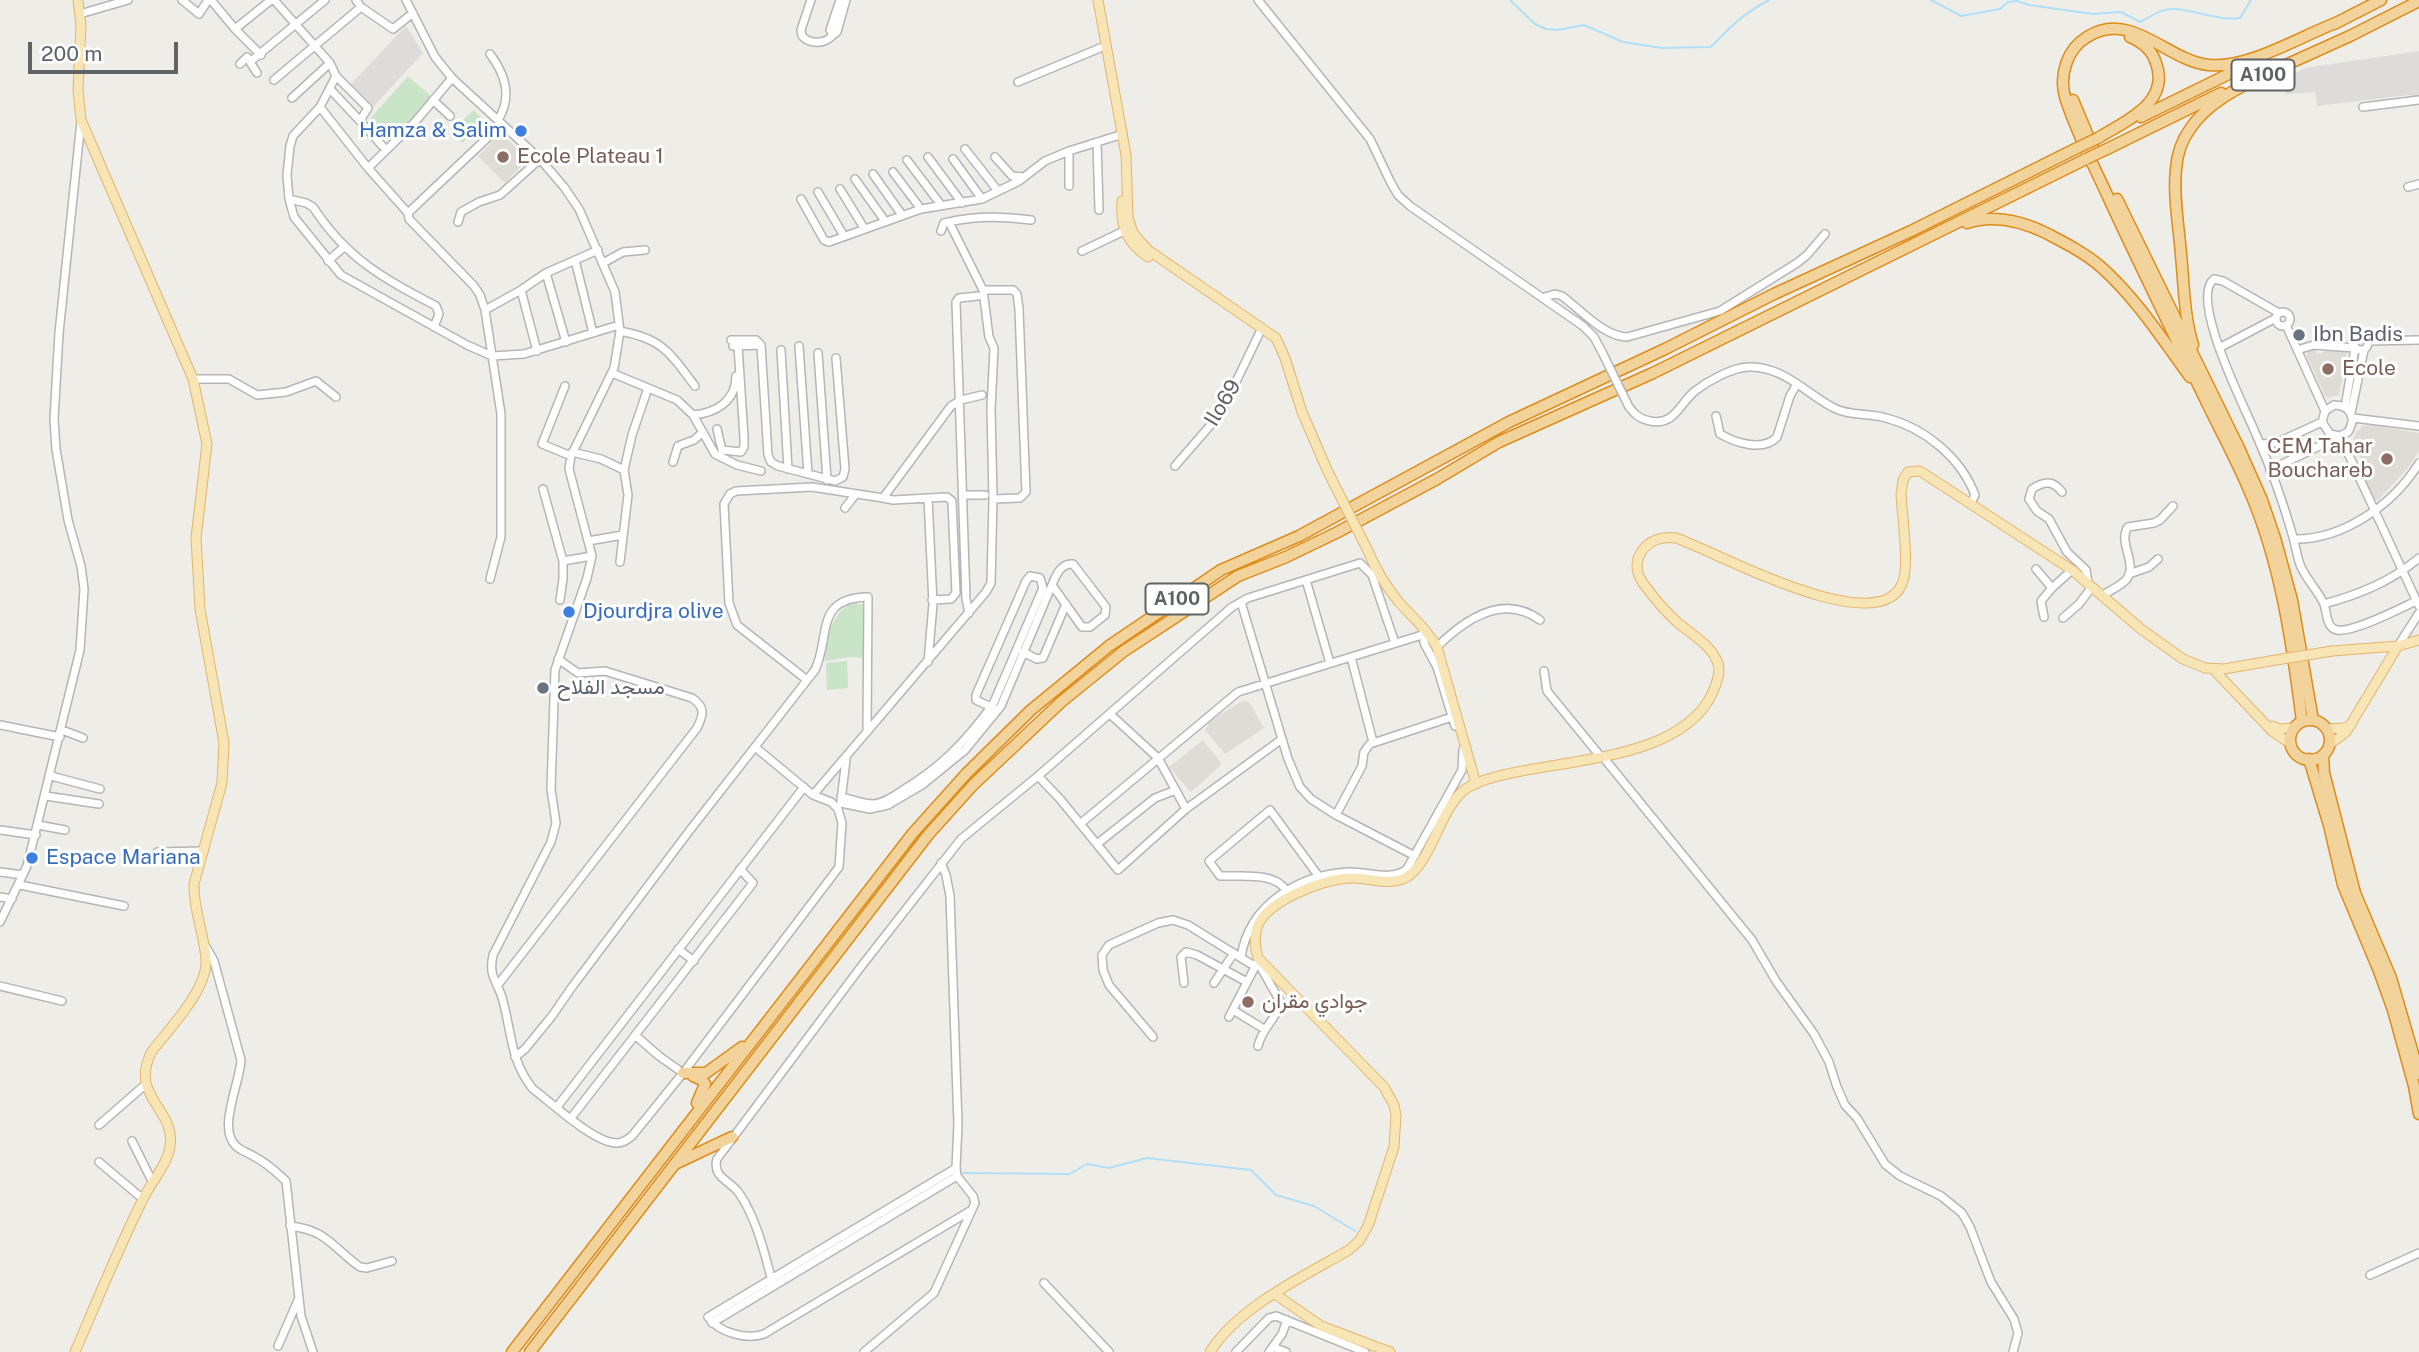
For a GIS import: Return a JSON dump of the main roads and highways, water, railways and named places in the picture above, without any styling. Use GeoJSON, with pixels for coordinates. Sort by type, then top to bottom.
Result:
{"type":"FeatureCollection","features":[{"type":"Feature","properties":{"kind":"highway","name":"A100"},"geometry":{"type":"LineString","coordinates":[[513,1352],[894,856],[966,774],[1014,725],[1109,646],[1221,570],[1299,536],[1509,422],[1911,231],[2381,0]]}},
{"type":"Feature","properties":{"kind":"highway","name":"A100"},"geometry":{"type":"LineString","coordinates":[[530,1352],[937,825],[973,785],[1029,731],[1124,651],[1238,576],[1336,533],[1499,442],[1616,391],[2237,85],[2350,36],[2419,1]]}},
{"type":"Feature","properties":{"kind":"highway"},"geometry":{"type":"LineString","coordinates":[[2338,22],[2234,65],[2199,64],[2139,34],[2127,30],[2106,29],[2086,37],[2078,44],[2064,67],[2063,86],[2075,125],[2209,397],[2251,474],[2275,538],[2292,600],[2303,723],[2291,744],[2296,753],[2309,759],[2329,825],[2343,885],[2379,971],[2397,1023],[2419,1114]]}},
{"type":"Feature","properties":{"kind":"highway"},"geometry":{"type":"LineString","coordinates":[[2098,138],[2143,111],[2154,96],[2157,86],[2158,69],[2152,54],[2141,43],[2127,36],[2098,38],[2082,48],[2072,66],[2070,90],[2105,174],[2209,397]]}},
{"type":"Feature","properties":{"kind":"highway"},"geometry":{"type":"LineString","coordinates":[[2209,397],[2189,331],[2177,204],[2178,159],[2184,139],[2201,115],[2231,92],[2272,71]]}},
{"type":"Feature","properties":{"kind":"highway"},"geometry":{"type":"LineString","coordinates":[[1919,242],[1971,222],[1993,219],[2026,225],[2075,248],[2113,278],[2209,397]]}},
{"type":"Feature","properties":{"kind":"highway"},"geometry":{"type":"LineString","coordinates":[[2303,723],[2319,721],[2327,729],[2324,772],[2349,876],[2391,978],[2419,1074]]}},
{"type":"Feature","properties":{"kind":"highway"},"geometry":{"type":"LineString","coordinates":[[2309,759],[2326,750]]}},
{"type":"Feature","properties":{"kind":"highway"},"geometry":{"type":"LineString","coordinates":[[685,1127],[705,1084],[702,1080],[683,1073],[706,1073],[755,1037]]}},
{"type":"Feature","properties":{"kind":"highway"},"geometry":{"type":"LineString","coordinates":[[674,1164],[732,1137]]}},
{"type":"Feature","properties":{"kind":"main road"},"geometry":{"type":"LineString","coordinates":[[75,1352],[143,1199],[170,1146],[166,1121],[146,1089],[146,1061],[202,980],[206,960],[194,895],[197,871],[222,783],[224,743],[200,609],[196,538],[207,444],[193,379],[81,120],[78,90],[78,0]]}},
{"type":"Feature","properties":{"kind":"main road"},"geometry":{"type":"LineString","coordinates":[[1093,0],[1100,48],[1127,169],[1128,217],[1136,238],[1148,250],[1274,336],[1282,350],[1301,412],[1374,565],[1389,589],[1437,647],[1476,784]]}},
{"type":"Feature","properties":{"kind":"main road"},"geometry":{"type":"LineString","coordinates":[[1098,0],[1120,135],[1121,217],[1124,231],[1139,251],[1260,332],[1282,350]]}},
{"type":"Feature","properties":{"kind":"main road"},"geometry":{"type":"LineString","coordinates":[[1210,1352],[1234,1325],[1275,1294],[1349,1250],[1363,1236],[1394,1147],[1397,1123],[1394,1105],[1384,1087],[1260,966],[1255,935],[1261,918],[1269,910],[1298,894],[1329,882],[1354,878],[1387,882],[1404,878],[1419,866],[1455,799],[1476,784],[1602,757],[1650,743],[1682,728],[1696,717],[1706,705],[1718,677],[1719,667],[1713,653],[1666,611],[1641,582],[1638,563],[1650,541],[1661,537],[1676,537],[1779,582],[1830,599],[1884,602],[1895,595],[1904,580],[1901,494],[1905,475],[1912,470],[1920,471],[2072,570],[2165,648],[2197,665],[2213,669],[2234,669],[2332,651],[2398,646],[2419,640]]}},
{"type":"Feature","properties":{"kind":"main road"},"geometry":{"type":"LineString","coordinates":[[2326,750],[2346,732],[2398,646]]}},
{"type":"Feature","properties":{"kind":"main road"},"geometry":{"type":"LineString","coordinates":[[2213,669],[2267,724],[2291,744]]}},
{"type":"Feature","properties":{"kind":"main road"},"geometry":{"type":"LineString","coordinates":[[2327,729],[2344,729],[2354,720]]}},
{"type":"Feature","properties":{"kind":"main road"},"geometry":{"type":"LineString","coordinates":[[2267,724],[2280,729],[2303,723]]}},
{"type":"Feature","properties":{"kind":"main road"},"geometry":{"type":"LineString","coordinates":[[1275,1294],[1321,1326],[1390,1352]]}},
{"type":"Feature","properties":{"kind":"waterway"},"geometry":{"type":"LineString","coordinates":[[1510,0],[1535,24],[1546,29],[1558,30],[1584,25],[1623,42],[1662,48],[1711,47],[1738,21],[1769,0]]}},
{"type":"Feature","properties":{"kind":"waterway"},"geometry":{"type":"LineString","coordinates":[[1931,0],[1961,16],[2000,9],[2008,2],[2017,1],[2093,14],[2121,12],[2140,22],[2169,9],[2230,19],[2240,18],[2251,0]]}},
{"type":"Feature","properties":{"kind":"waterway"},"geometry":{"type":"LineString","coordinates":[[963,1173],[1070,1174],[1087,1164],[1109,1168],[1147,1158],[1251,1170],[1276,1195],[1314,1206],[1355,1231]]}},
{"type":"Feature","properties":{"kind":"place","name":"Hamza & Salim"},"geometry":{"type":"Point","coordinates":[521,131]}},
{"type":"Feature","properties":{"kind":"place","name":"Ecole Plateau 1"},"geometry":{"type":"Point","coordinates":[503,157]}},
{"type":"Feature","properties":{"kind":"place","name":"Ibn Badis"},"geometry":{"type":"Point","coordinates":[2299,335]}},
{"type":"Feature","properties":{"kind":"place","name":"Ecole"},"geometry":{"type":"Point","coordinates":[2328,369]}},
{"type":"Feature","properties":{"kind":"place","name":"CEM Tahar Bouchareb"},"geometry":{"type":"Point","coordinates":[2387,459]}},
{"type":"Feature","properties":{"kind":"place","name":"Djourdjra olive"},"geometry":{"type":"Point","coordinates":[569,612]}},
{"type":"Feature","properties":{"kind":"place","name":"مسجد الفلاح"},"geometry":{"type":"Point","coordinates":[543,688]}},
{"type":"Feature","properties":{"kind":"place","name":"Espace Mariana"},"geometry":{"type":"Point","coordinates":[32,858]}},
{"type":"Feature","properties":{"kind":"place","name":"جوادي مقران"},"geometry":{"type":"Point","coordinates":[1248,1002]}}]}
